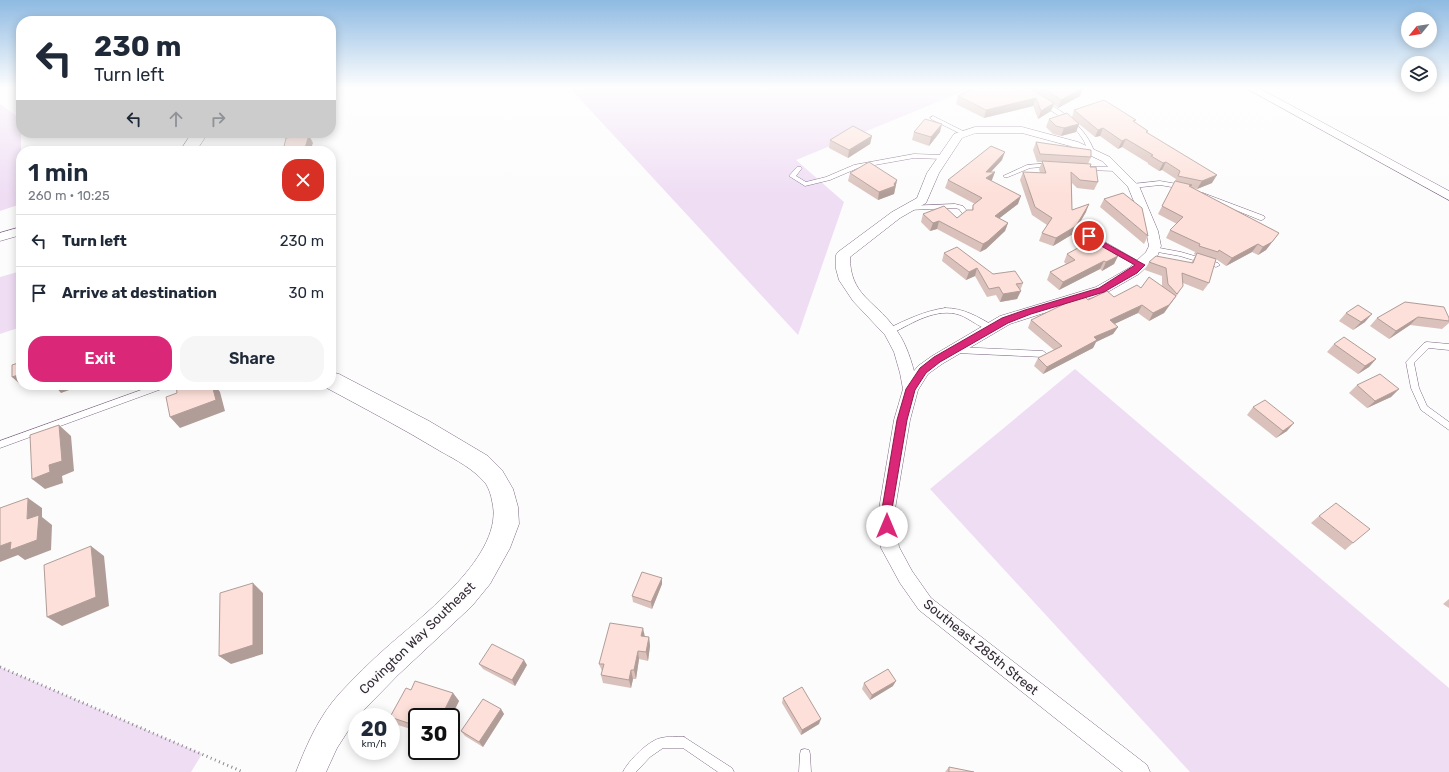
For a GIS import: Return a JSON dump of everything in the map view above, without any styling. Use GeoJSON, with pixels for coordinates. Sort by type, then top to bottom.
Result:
{"type":"FeatureCollection","features":[{"type":"Feature","properties":{"kind":"street"},"geometry":{"type":"LineString","coordinates":[[1315,123],[1449,196]]}},
{"type":"Feature","properties":{"kind":"street","name":"Southeast 285th Street"},"geometry":{"type":"LineString","coordinates":[[911,389],[905,358],[890,331],[847,285],[842,269],[843,255],[896,215],[922,200],[933,173],[958,136],[975,130],[1022,130],[1074,144],[1091,150],[1106,159],[1133,186],[1152,231],[1154,249],[1152,254],[1134,271],[1102,290],[1005,320],[923,370],[911,389],[902,420],[886,515],[890,548],[906,577],[925,604],[1140,772]]}},
{"type":"Feature","properties":{"kind":"street"},"geometry":{"type":"LineString","coordinates":[[0,237],[16,232]]}},
{"type":"Feature","properties":{"kind":"street","name":"Covington Way Southeast"},"geometry":{"type":"LineString","coordinates":[[311,772],[326,737],[349,705],[388,665],[463,597],[481,575],[501,540],[506,524],[506,507],[501,489],[494,477],[480,463],[467,454],[336,383]]}},
{"type":"Feature","properties":{"kind":"lane"},"geometry":{"type":"LineString","coordinates":[[943,123],[965,134]]}},
{"type":"Feature","properties":{"kind":"lane"},"geometry":{"type":"LineString","coordinates":[[1071,123],[1078,128],[1086,138],[1091,150]]}},
{"type":"Feature","properties":{"kind":"lane"},"geometry":{"type":"LineString","coordinates":[[799,168],[792,176],[805,184],[828,179],[856,166],[914,156],[943,157]]}},
{"type":"Feature","properties":{"kind":"lane"},"geometry":{"type":"LineString","coordinates":[[1006,176],[1029,166],[1042,164],[1056,166]]}},
{"type":"Feature","properties":{"kind":"lane"},"geometry":{"type":"LineString","coordinates":[[1078,168],[1117,169]]}},
{"type":"Feature","properties":{"kind":"lane"},"geometry":{"type":"LineString","coordinates":[[1133,186],[1160,183],[1183,186],[1190,189]]}},
{"type":"Feature","properties":{"kind":"lane"},"geometry":{"type":"LineString","coordinates":[[1197,192],[1262,218]]}},
{"type":"Feature","properties":{"kind":"lane"},"geometry":{"type":"LineString","coordinates":[[908,208],[955,206],[961,207],[967,215]]}},
{"type":"Feature","properties":{"kind":"lane"},"geometry":{"type":"LineString","coordinates":[[1089,236],[1141,265]]}},
{"type":"Feature","properties":{"kind":"lane"},"geometry":{"type":"LineString","coordinates":[[1154,249],[1182,254],[1216,265]]}},
{"type":"Feature","properties":{"kind":"lane"},"geometry":{"type":"LineString","coordinates":[[890,331],[932,313],[949,310],[963,312],[991,328]]}},
{"type":"Feature","properties":{"kind":"lane"},"geometry":{"type":"LineString","coordinates":[[1449,347],[1427,345],[1410,362],[1415,388],[1424,408],[1449,427]]}},
{"type":"Feature","properties":{"kind":"lane"},"geometry":{"type":"LineString","coordinates":[[954,350],[1043,354]]}},
{"type":"Feature","properties":{"kind":"lane"},"geometry":{"type":"LineString","coordinates":[[0,444],[150,390]]}},
{"type":"Feature","properties":{"kind":"lane"},"geometry":{"type":"LineString","coordinates":[[629,772],[646,752],[661,743],[684,742],[728,772]]}},
{"type":"Feature","properties":{"kind":"lane"},"geometry":{"type":"LineString","coordinates":[[805,772],[806,754]]}},
{"type":"Feature","properties":{"kind":"path"},"geometry":{"type":"LineString","coordinates":[[0,667],[243,772]]}},
{"type":"Feature","properties":{"kind":"shaded area"},"geometry":{"type":"Polygon","coordinates":[[[0,123],[16,123],[16,138],[21,138],[21,146],[16,146],[16,206],[0,211],[0,123]]]}},
{"type":"Feature","properties":{"kind":"shaded area"},"geometry":{"type":"Polygon","coordinates":[[[602,123],[886,123],[796,160],[844,202],[798,335],[602,123]]]}},
{"type":"Feature","properties":{"kind":"shaded area"},"geometry":{"type":"Polygon","coordinates":[[[16,272],[16,329],[0,334],[0,277],[16,272]]]}},
{"type":"Feature","properties":{"kind":"shaded area"},"geometry":{"type":"Polygon","coordinates":[[[1075,369],[1449,688],[1449,772],[1190,772],[930,489],[1075,369]]]}},
{"type":"Feature","properties":{"kind":"shaded area"},"geometry":{"type":"Polygon","coordinates":[[[0,667],[202,754],[191,772],[0,772],[0,667]]]}},
{"type":"Feature","properties":{"kind":"building"},"geometry":{"type":"Polygon","coordinates":[[[922,123],[942,124],[931,137],[914,132],[922,123]]]}},
{"type":"Feature","properties":{"kind":"building"},"geometry":{"type":"Polygon","coordinates":[[[1053,123],[1079,124],[1064,128],[1056,126],[1053,123]]]}},
{"type":"Feature","properties":{"kind":"building"},"geometry":{"type":"Polygon","coordinates":[[[1090,123],[1136,123],[1148,131],[1146,132],[1217,175],[1202,181],[1178,176],[1180,171],[1166,162],[1163,163],[1151,156],[1153,155],[1126,139],[1122,141],[1103,128],[1098,130],[1090,123]]]}},
{"type":"Feature","properties":{"kind":"building"},"geometry":{"type":"Polygon","coordinates":[[[853,126],[872,136],[849,150],[830,140],[853,126]]]}},
{"type":"Feature","properties":{"kind":"building"},"geometry":{"type":"Polygon","coordinates":[[[286,138],[308,138],[306,146],[284,146],[286,138]]]}},
{"type":"Feature","properties":{"kind":"building"},"geometry":{"type":"Polygon","coordinates":[[[1036,142],[1091,150],[1091,157],[1040,154],[1036,142]]]}},
{"type":"Feature","properties":{"kind":"building"},"geometry":{"type":"Polygon","coordinates":[[[991,146],[1005,152],[986,172],[995,172],[986,178],[1021,196],[995,216],[1008,223],[983,244],[939,221],[933,223],[923,214],[944,206],[957,218],[967,210],[973,210],[973,205],[982,198],[948,180],[991,146]]]}},
{"type":"Feature","properties":{"kind":"building"},"geometry":{"type":"Polygon","coordinates":[[[1042,161],[1091,164],[1090,167],[1096,167],[1098,182],[1080,180],[1071,172],[1072,210],[1089,204],[1076,226],[1056,238],[1042,233],[1052,218],[1035,207],[1023,172],[1046,173],[1042,161]]]}},
{"type":"Feature","properties":{"kind":"building"},"geometry":{"type":"Polygon","coordinates":[[[869,162],[897,180],[894,184],[895,186],[879,192],[850,173],[869,162]]]}},
{"type":"Feature","properties":{"kind":"building"},"geometry":{"type":"Polygon","coordinates":[[[1175,181],[1192,185],[1189,186],[1279,233],[1272,242],[1263,247],[1258,244],[1232,258],[1219,250],[1218,252],[1199,246],[1200,244],[1170,230],[1183,217],[1162,206],[1175,181]]]}},
{"type":"Feature","properties":{"kind":"building"},"geometry":{"type":"Polygon","coordinates":[[[1123,193],[1142,208],[1148,236],[1104,199],[1123,193]]]}},
{"type":"Feature","properties":{"kind":"building"},"geometry":{"type":"Polygon","coordinates":[[[1094,239],[1118,256],[1106,262],[1104,261],[1063,282],[1050,272],[1075,260],[1067,254],[1094,239]]]}},
{"type":"Feature","properties":{"kind":"building"},"geometry":{"type":"Polygon","coordinates":[[[957,247],[993,274],[1015,271],[1023,283],[1016,284],[1021,291],[1003,294],[999,287],[989,289],[977,268],[969,272],[944,253],[957,247]]]}},
{"type":"Feature","properties":{"kind":"building"},"geometry":{"type":"Polygon","coordinates":[[[1197,253],[1216,259],[1209,283],[1182,273],[1183,286],[1177,294],[1168,284],[1166,268],[1149,262],[1156,256],[1193,263],[1197,253]]]}},
{"type":"Feature","properties":{"kind":"building"},"geometry":{"type":"Polygon","coordinates":[[[1149,277],[1176,296],[1169,305],[1153,313],[1142,305],[1110,320],[1118,327],[1094,337],[1097,340],[1047,367],[1038,358],[1062,346],[1031,320],[1083,295],[1088,300],[1107,291],[1114,297],[1137,285],[1141,288],[1149,277]]]}},
{"type":"Feature","properties":{"kind":"building"},"geometry":{"type":"Polygon","coordinates":[[[1405,302],[1444,307],[1449,321],[1418,317],[1396,331],[1377,318],[1405,302]]]}},
{"type":"Feature","properties":{"kind":"building"},"geometry":{"type":"Polygon","coordinates":[[[1358,305],[1372,314],[1361,322],[1346,313],[1358,305]]]}},
{"type":"Feature","properties":{"kind":"building"},"geometry":{"type":"Polygon","coordinates":[[[1344,337],[1376,359],[1365,366],[1334,344],[1344,337]]]}},
{"type":"Feature","properties":{"kind":"building"},"geometry":{"type":"Polygon","coordinates":[[[16,364],[16,376],[12,377],[12,365],[16,364]]]}},
{"type":"Feature","properties":{"kind":"building"},"geometry":{"type":"Polygon","coordinates":[[[1380,374],[1399,389],[1375,401],[1357,385],[1380,374]]]}},
{"type":"Feature","properties":{"kind":"building"},"geometry":{"type":"Polygon","coordinates":[[[177,390],[213,390],[216,400],[170,417],[166,397],[177,393],[177,390]]]}},
{"type":"Feature","properties":{"kind":"building"},"geometry":{"type":"Polygon","coordinates":[[[1265,400],[1294,423],[1283,431],[1253,407],[1265,400]]]}},
{"type":"Feature","properties":{"kind":"building"},"geometry":{"type":"Polygon","coordinates":[[[59,425],[62,461],[49,465],[50,472],[32,479],[30,435],[59,425]]]}},
{"type":"Feature","properties":{"kind":"building"},"geometry":{"type":"Polygon","coordinates":[[[28,498],[27,519],[39,515],[37,540],[10,550],[11,542],[0,546],[0,508],[28,498]]]}},
{"type":"Feature","properties":{"kind":"building"},"geometry":{"type":"Polygon","coordinates":[[[1336,503],[1370,529],[1353,543],[1319,516],[1336,503]]]}},
{"type":"Feature","properties":{"kind":"building"},"geometry":{"type":"Polygon","coordinates":[[[91,546],[96,597],[47,617],[44,565],[91,546]]]}},
{"type":"Feature","properties":{"kind":"building"},"geometry":{"type":"Polygon","coordinates":[[[642,572],[662,578],[651,602],[632,596],[642,572]]]}},
{"type":"Feature","properties":{"kind":"building"},"geometry":{"type":"Polygon","coordinates":[[[253,583],[253,645],[219,656],[220,593],[253,583]]]}},
{"type":"Feature","properties":{"kind":"building"},"geometry":{"type":"Polygon","coordinates":[[[610,623],[643,628],[641,636],[649,637],[646,652],[638,651],[634,670],[631,670],[629,680],[601,675],[604,664],[599,664],[610,623]]]}},
{"type":"Feature","properties":{"kind":"building"},"geometry":{"type":"Polygon","coordinates":[[[492,644],[524,660],[512,680],[479,664],[492,644]]]}},
{"type":"Feature","properties":{"kind":"building"},"geometry":{"type":"Polygon","coordinates":[[[888,669],[896,681],[872,695],[864,683],[888,669]]]}},
{"type":"Feature","properties":{"kind":"building"},"geometry":{"type":"Polygon","coordinates":[[[415,681],[453,693],[446,708],[408,708],[408,723],[400,720],[400,708],[395,708],[406,688],[411,690],[415,681]]]}},
{"type":"Feature","properties":{"kind":"building"},"geometry":{"type":"Polygon","coordinates":[[[802,687],[821,719],[802,730],[783,698],[802,687]]]}},
{"type":"Feature","properties":{"kind":"building"},"geometry":{"type":"Polygon","coordinates":[[[483,699],[501,709],[479,742],[461,731],[483,699]]]}},
{"type":"Feature","properties":{"kind":"building"},"geometry":{"type":"Polygon","coordinates":[[[949,767],[974,772],[949,772],[949,767]]]}},
{"type":"Feature","properties":{"kind":"route"},"geometry":{"type":"LineString","coordinates":[[887,526],[886,515],[902,420],[911,389],[923,370],[937,360],[1005,320],[1102,290],[1134,271],[1141,265],[1089,236]]}}]}
